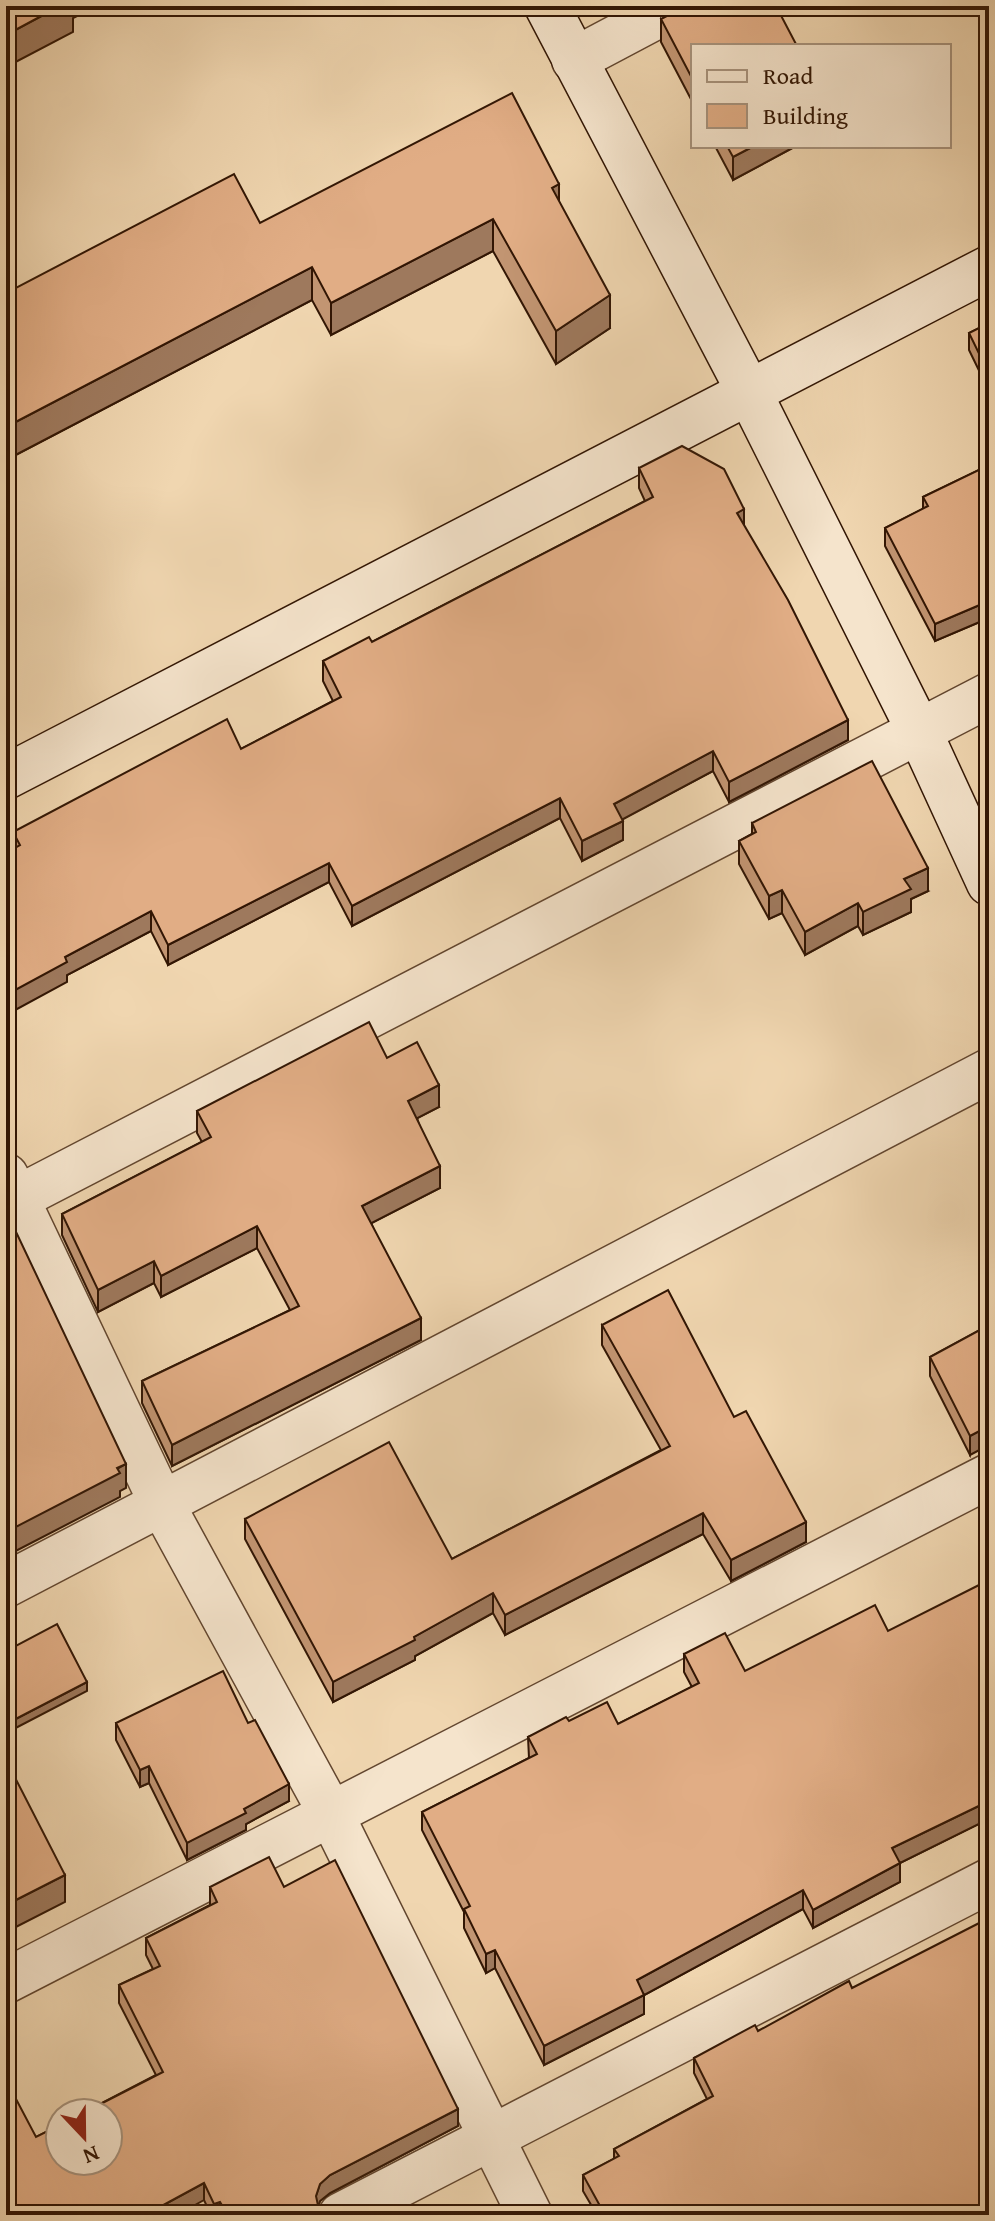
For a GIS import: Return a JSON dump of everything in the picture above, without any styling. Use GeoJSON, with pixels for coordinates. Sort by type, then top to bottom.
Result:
{"type":"FeatureCollection","features":[{"type":"Feature","properties":{"kind":"street"},"geometry":{"type":"LineString","coordinates":[[547,6],[749,392],[920,733],[989,883]]}},
{"type":"Feature","properties":{"kind":"street"},"geometry":{"type":"LineString","coordinates":[[574,60],[676,6]]}},
{"type":"Feature","properties":{"kind":"street"},"geometry":{"type":"LineString","coordinates":[[6,777],[989,268]]}},
{"type":"Feature","properties":{"kind":"street"},"geometry":{"type":"LineString","coordinates":[[530,2215],[331,1814],[162,1504],[10,1193],[920,733],[989,695]]}},
{"type":"Feature","properties":{"kind":"street"},"geometry":{"type":"LineString","coordinates":[[6,1585],[989,1071]]}},
{"type":"Feature","properties":{"kind":"street"},"geometry":{"type":"LineString","coordinates":[[6,1981],[989,1476]]}},
{"type":"Feature","properties":{"kind":"street"},"geometry":{"type":"LineString","coordinates":[[341,2215],[989,1881]]}},
{"type":"Feature","properties":{"kind":"building"},"geometry":{"type":"Polygon","coordinates":[[[6,6],[60,6],[6,35],[6,6]]]}},
{"type":"Feature","properties":{"kind":"building"},"geometry":{"type":"Polygon","coordinates":[[[686,6],[776,6],[796,44],[691,44],[691,76],[661,19],[686,6]]]}},
{"type":"Feature","properties":{"kind":"building"},"geometry":{"type":"Polygon","coordinates":[[[512,93],[559,184],[552,188],[610,295],[556,331],[493,219],[331,303],[312,267],[6,427],[6,293],[234,174],[260,223],[512,93]]]}},
{"type":"Feature","properties":{"kind":"building"},"geometry":{"type":"Polygon","coordinates":[[[728,148],[750,148],[733,157],[728,148]]]}},
{"type":"Feature","properties":{"kind":"building"},"geometry":{"type":"Polygon","coordinates":[[[989,323],[989,374],[969,333],[989,323]]]}},
{"type":"Feature","properties":{"kind":"building"},"geometry":{"type":"Polygon","coordinates":[[[682,446],[724,469],[744,509],[737,513],[788,600],[848,720],[729,782],[713,751],[614,804],[623,821],[582,841],[560,798],[352,906],[329,863],[168,945],[151,911],[65,957],[67,962],[6,995],[6,853],[20,845],[13,832],[227,719],[241,749],[341,697],[323,661],[369,637],[372,642],[653,497],[639,468],[682,446]]]}},
{"type":"Feature","properties":{"kind":"building"},"geometry":{"type":"Polygon","coordinates":[[[989,465],[989,601],[935,624],[885,528],[928,506],[923,497],[989,465]]]}},
{"type":"Feature","properties":{"kind":"building"},"geometry":{"type":"Polygon","coordinates":[[[872,761],[928,868],[904,879],[911,889],[863,912],[858,903],[805,932],[782,890],[769,896],[739,841],[756,832],[752,823],[872,761]]]}},
{"type":"Feature","properties":{"kind":"building"},"geometry":{"type":"Polygon","coordinates":[[[369,1022],[387,1058],[417,1042],[439,1085],[408,1101],[440,1166],[362,1206],[421,1318],[172,1445],[142,1381],[299,1306],[257,1226],[161,1276],[154,1261],[98,1290],[62,1214],[211,1137],[197,1111],[369,1022]]]}},
{"type":"Feature","properties":{"kind":"building"},"geometry":{"type":"Polygon","coordinates":[[[7,1214],[126,1464],[117,1468],[120,1473],[6,1532],[7,1214]]]}},
{"type":"Feature","properties":{"kind":"building"},"geometry":{"type":"Polygon","coordinates":[[[989,1271],[989,1291],[980,1276],[989,1271]]]}},
{"type":"Feature","properties":{"kind":"building"},"geometry":{"type":"Polygon","coordinates":[[[668,1290],[734,1417],[746,1411],[806,1522],[731,1560],[703,1513],[505,1615],[493,1593],[414,1637],[415,1640],[333,1682],[245,1519],[389,1442],[452,1559],[670,1446],[602,1325],[668,1290]]]}},
{"type":"Feature","properties":{"kind":"building"},"geometry":{"type":"Polygon","coordinates":[[[989,1325],[989,1426],[970,1436],[930,1357],[989,1325]]]}},
{"type":"Feature","properties":{"kind":"building"},"geometry":{"type":"Polygon","coordinates":[[[989,1580],[989,1801],[892,1848],[900,1863],[813,1910],[803,1890],[637,1980],[644,1995],[544,2046],[495,1950],[486,1954],[464,1909],[470,1906],[422,1812],[537,1754],[528,1737],[566,1717],[569,1721],[607,1702],[618,1724],[699,1683],[684,1654],[725,1633],[745,1671],[875,1605],[888,1631],[989,1580]]]}},
{"type":"Feature","properties":{"kind":"building"},"geometry":{"type":"Polygon","coordinates":[[[57,1624],[87,1682],[6,1724],[6,1651],[57,1624]]]}},
{"type":"Feature","properties":{"kind":"building"},"geometry":{"type":"Polygon","coordinates":[[[223,1671],[248,1723],[255,1720],[289,1784],[244,1809],[246,1813],[187,1843],[149,1766],[140,1770],[116,1723],[223,1671]]]}},
{"type":"Feature","properties":{"kind":"building"},"geometry":{"type":"Polygon","coordinates":[[[6,1760],[65,1875],[6,1905],[6,1760]]]}},
{"type":"Feature","properties":{"kind":"building"},"geometry":{"type":"Polygon","coordinates":[[[269,1857],[284,1887],[335,1860],[458,2109],[330,2175],[320,2184],[316,2196],[319,2210],[324,2215],[228,2215],[220,2202],[214,2204],[204,2183],[145,2215],[6,2215],[6,2080],[36,2137],[44,2133],[44,2177],[124,2177],[124,2097],[114,2097],[163,2072],[119,1985],[160,1966],[146,1938],[217,1902],[210,1887],[269,1857]]]}},
{"type":"Feature","properties":{"kind":"building"},"geometry":{"type":"Polygon","coordinates":[[[989,1918],[989,2215],[605,2215],[583,2175],[619,2156],[614,2149],[713,2096],[694,2058],[755,2025],[758,2031],[849,1981],[852,1988],[989,1918]]]}}]}
